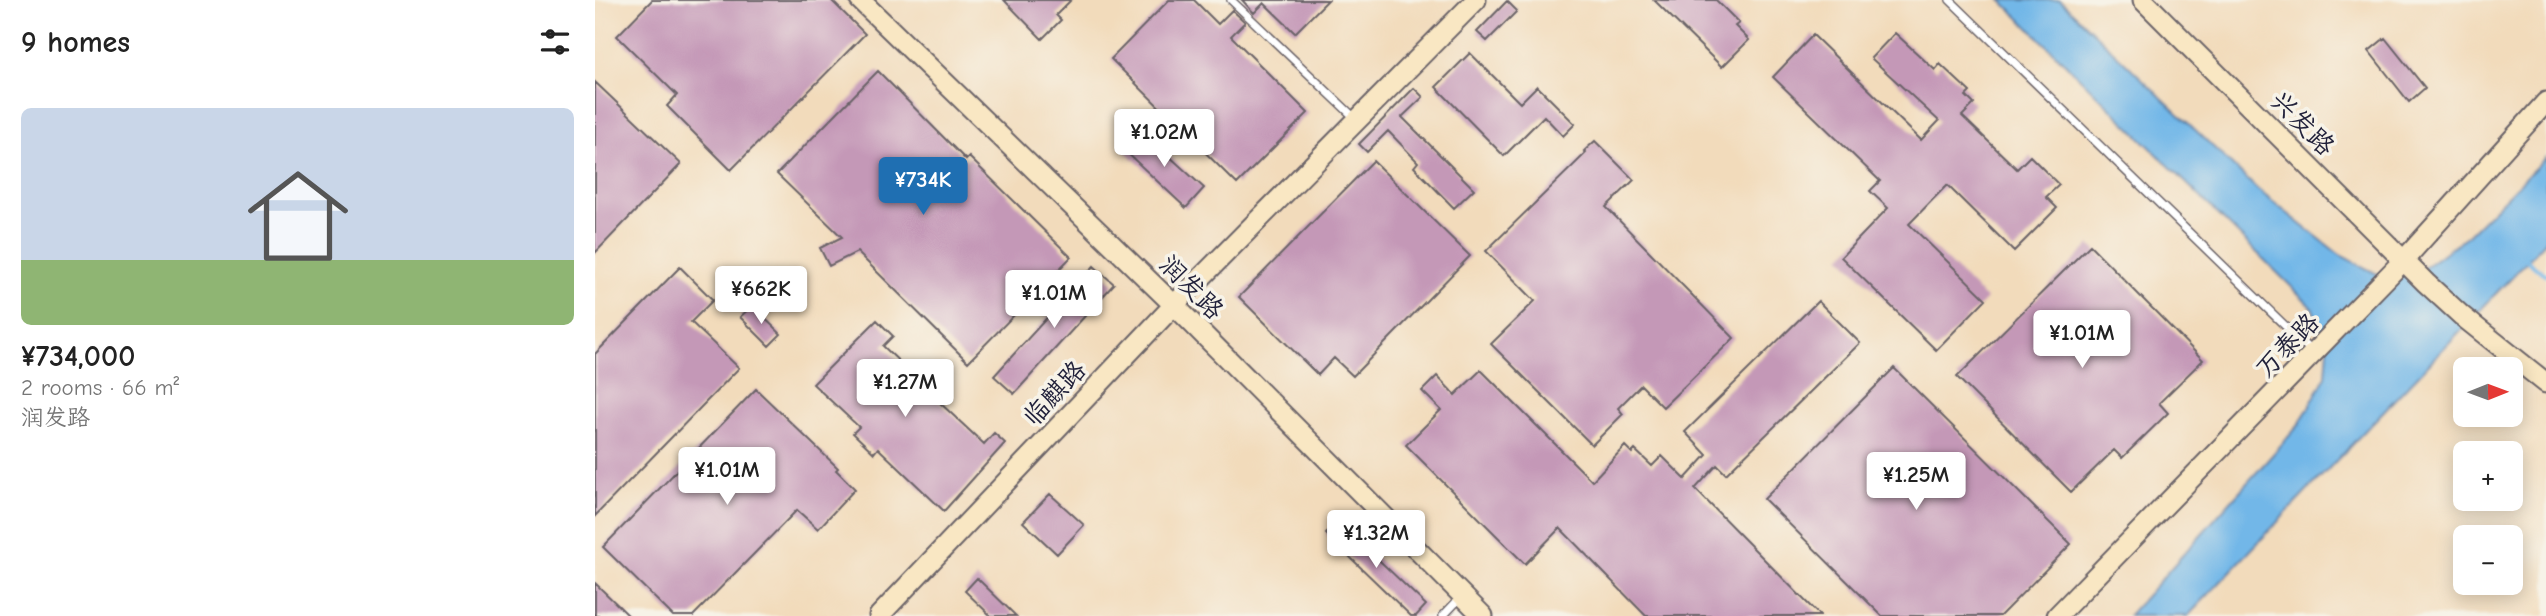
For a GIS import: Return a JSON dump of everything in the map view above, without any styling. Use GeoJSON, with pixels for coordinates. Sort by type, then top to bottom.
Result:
{"type":"FeatureCollection","features":[{"type":"Feature","properties":{"kind":"main road","name":"润发路"},"geometry":{"type":"LineString","coordinates":[[860,0],[1174,305],[1483,616]]}},
{"type":"Feature","properties":{"kind":"main road","name":"临麒路"},"geometry":{"type":"LineString","coordinates":[[879,616],[1174,305],[1476,0]]}},
{"type":"Feature","properties":{"kind":"main road","name":"兴发路"},"geometry":{"type":"LineString","coordinates":[[2143,0],[2426,283],[2462,316],[2546,383]]}},
{"type":"Feature","properties":{"kind":"main road","name":"万泰路"},"geometry":{"type":"LineString","coordinates":[[2057,616],[2314,355],[2546,102]]}},
{"type":"Feature","properties":{"kind":"lane"},"geometry":{"type":"LineString","coordinates":[[1231,0],[1357,120]]}},
{"type":"Feature","properties":{"kind":"lane"},"geometry":{"type":"LineString","coordinates":[[1950,0],[2314,355]]}},
{"type":"Feature","properties":{"kind":"lane"},"geometry":{"type":"LineString","coordinates":[[1443,616],[1462,596]]}},
{"type":"Feature","properties":{"kind":"water"},"geometry":{"type":"Polygon","coordinates":[[[2001,0],[2060,0],[2258,190],[2340,255],[2383,277],[2413,276],[2468,235],[2546,157],[2546,241],[2188,616],[2128,616],[2299,425],[2326,376],[2328,347],[2312,307],[2001,0]]]}},
{"type":"Feature","properties":{"kind":"building"},"geometry":{"type":"Polygon","coordinates":[[[652,0],[831,0],[865,34],[731,170],[667,106],[677,95],[617,36],[652,0]]]}},
{"type":"Feature","properties":{"kind":"building"},"geometry":{"type":"Polygon","coordinates":[[[1004,0],[1071,0],[1056,15],[1061,20],[1042,39],[1004,0]]]}},
{"type":"Feature","properties":{"kind":"building"},"geometry":{"type":"Polygon","coordinates":[[[1169,0],[1194,0],[1218,24],[1232,10],[1245,22],[1231,36],[1308,113],[1237,184],[1111,59],[1169,0]]]}},
{"type":"Feature","properties":{"kind":"building"},"geometry":{"type":"Polygon","coordinates":[[[1242,0],[1328,0],[1295,33],[1264,3],[1254,13],[1242,0]]]}},
{"type":"Feature","properties":{"kind":"building"},"geometry":{"type":"Polygon","coordinates":[[[1654,0],[1716,0],[1739,23],[1735,26],[1749,40],[1722,67],[1654,0]]]}},
{"type":"Feature","properties":{"kind":"building"},"geometry":{"type":"Polygon","coordinates":[[[1507,1],[1517,11],[1487,41],[1477,32],[1507,1]]]}},
{"type":"Feature","properties":{"kind":"building"},"geometry":{"type":"Polygon","coordinates":[[[1895,33],[1935,70],[1940,64],[1970,92],[1966,96],[1974,104],[1962,116],[2017,169],[2030,156],[2059,185],[2046,197],[2057,208],[2014,251],[1947,185],[1909,224],[1986,299],[1936,350],[1841,257],[1888,208],[1870,191],[1880,181],[1773,77],[1813,35],[1921,140],[1939,121],[1871,58],[1895,33]]]}},
{"type":"Feature","properties":{"kind":"building"},"geometry":{"type":"Polygon","coordinates":[[[2385,38],[2425,88],[2409,102],[2369,51],[2385,38]]]}},
{"type":"Feature","properties":{"kind":"building"},"geometry":{"type":"Polygon","coordinates":[[[1470,53],[1520,103],[1537,86],[1575,124],[1563,136],[1544,116],[1504,156],[1436,87],[1470,53]]]}},
{"type":"Feature","properties":{"kind":"building"},"geometry":{"type":"Polygon","coordinates":[[[878,71],[966,160],[969,157],[1071,257],[968,362],[857,252],[829,266],[820,248],[842,237],[777,174],[878,71]]]}},
{"type":"Feature","properties":{"kind":"building"},"geometry":{"type":"Polygon","coordinates":[[[595,82],[681,164],[595,253],[595,82]]]}},
{"type":"Feature","properties":{"kind":"building"},"geometry":{"type":"Polygon","coordinates":[[[1414,88],[1423,97],[1402,117],[1474,189],[1454,208],[1414,167],[1418,162],[1388,131],[1367,152],[1359,144],[1414,88]]]}},
{"type":"Feature","properties":{"kind":"building"},"geometry":{"type":"Polygon","coordinates":[[[1142,131],[1204,188],[1186,208],[1124,150],[1142,131]]]}},
{"type":"Feature","properties":{"kind":"building"},"geometry":{"type":"Polygon","coordinates":[[[1595,141],[1634,180],[1606,207],[1734,338],[1663,407],[1641,385],[1618,408],[1623,414],[1592,445],[1491,344],[1535,301],[1486,251],[1595,141]]]}},
{"type":"Feature","properties":{"kind":"building"},"geometry":{"type":"Polygon","coordinates":[[[1373,161],[1470,256],[1353,376],[1334,358],[1318,375],[1239,297],[1373,161]]]}},
{"type":"Feature","properties":{"kind":"building"},"geometry":{"type":"Polygon","coordinates":[[[2090,245],[2203,360],[2159,403],[2168,413],[2122,458],[2114,450],[2071,492],[1957,377],[2090,245]]]}},
{"type":"Feature","properties":{"kind":"building"},"geometry":{"type":"Polygon","coordinates":[[[1094,266],[1114,284],[1014,394],[994,376],[1094,266]]]}},
{"type":"Feature","properties":{"kind":"building"},"geometry":{"type":"Polygon","coordinates":[[[680,267],[713,300],[691,322],[739,368],[595,516],[595,354],[680,267]]]}},
{"type":"Feature","properties":{"kind":"building"},"geometry":{"type":"Polygon","coordinates":[[[1818,301],[1860,343],[1726,474],[1717,465],[1695,489],[1820,616],[1646,616],[1560,528],[1525,564],[1406,445],[1441,410],[1422,391],[1437,376],[1455,395],[1481,370],[1592,481],[1625,446],[1632,453],[1635,450],[1652,466],[1662,456],[1685,479],[1707,455],[1685,432],[1818,301]]]}},
{"type":"Feature","properties":{"kind":"building"},"geometry":{"type":"Polygon","coordinates":[[[752,306],[781,334],[769,346],[740,317],[752,306]]]}},
{"type":"Feature","properties":{"kind":"building"},"geometry":{"type":"Polygon","coordinates":[[[877,320],[893,336],[883,346],[910,372],[908,373],[984,444],[994,433],[1005,443],[944,511],[878,448],[874,453],[853,433],[859,427],[813,384],[877,320]]]}},
{"type":"Feature","properties":{"kind":"building"},"geometry":{"type":"Polygon","coordinates":[[[1894,368],[2071,544],[2000,616],[1882,616],[1764,499],[1894,368]]]}},
{"type":"Feature","properties":{"kind":"building"},"geometry":{"type":"Polygon","coordinates":[[[756,389],[838,468],[836,470],[855,489],[818,529],[797,510],[693,616],[673,616],[603,547],[756,389]]]}},
{"type":"Feature","properties":{"kind":"building"},"geometry":{"type":"Polygon","coordinates":[[[1050,494],[1084,525],[1057,554],[1023,522],[1050,494]]]}},
{"type":"Feature","properties":{"kind":"building"},"geometry":{"type":"Polygon","coordinates":[[[1338,521],[1426,605],[1416,616],[1411,616],[1326,534],[1338,521]]]}},
{"type":"Feature","properties":{"kind":"building"},"geometry":{"type":"Polygon","coordinates":[[[977,578],[1016,616],[991,616],[965,591],[977,578]]]}},
{"type":"Feature","properties":{"kind":"building"},"geometry":{"type":"Polygon","coordinates":[[[595,583],[629,616],[595,616],[595,583]]]}},
{"type":"Feature","properties":{"kind":"waterway"},"geometry":{"type":"LineString","coordinates":[[2523,257],[2546,275]]}}]}
